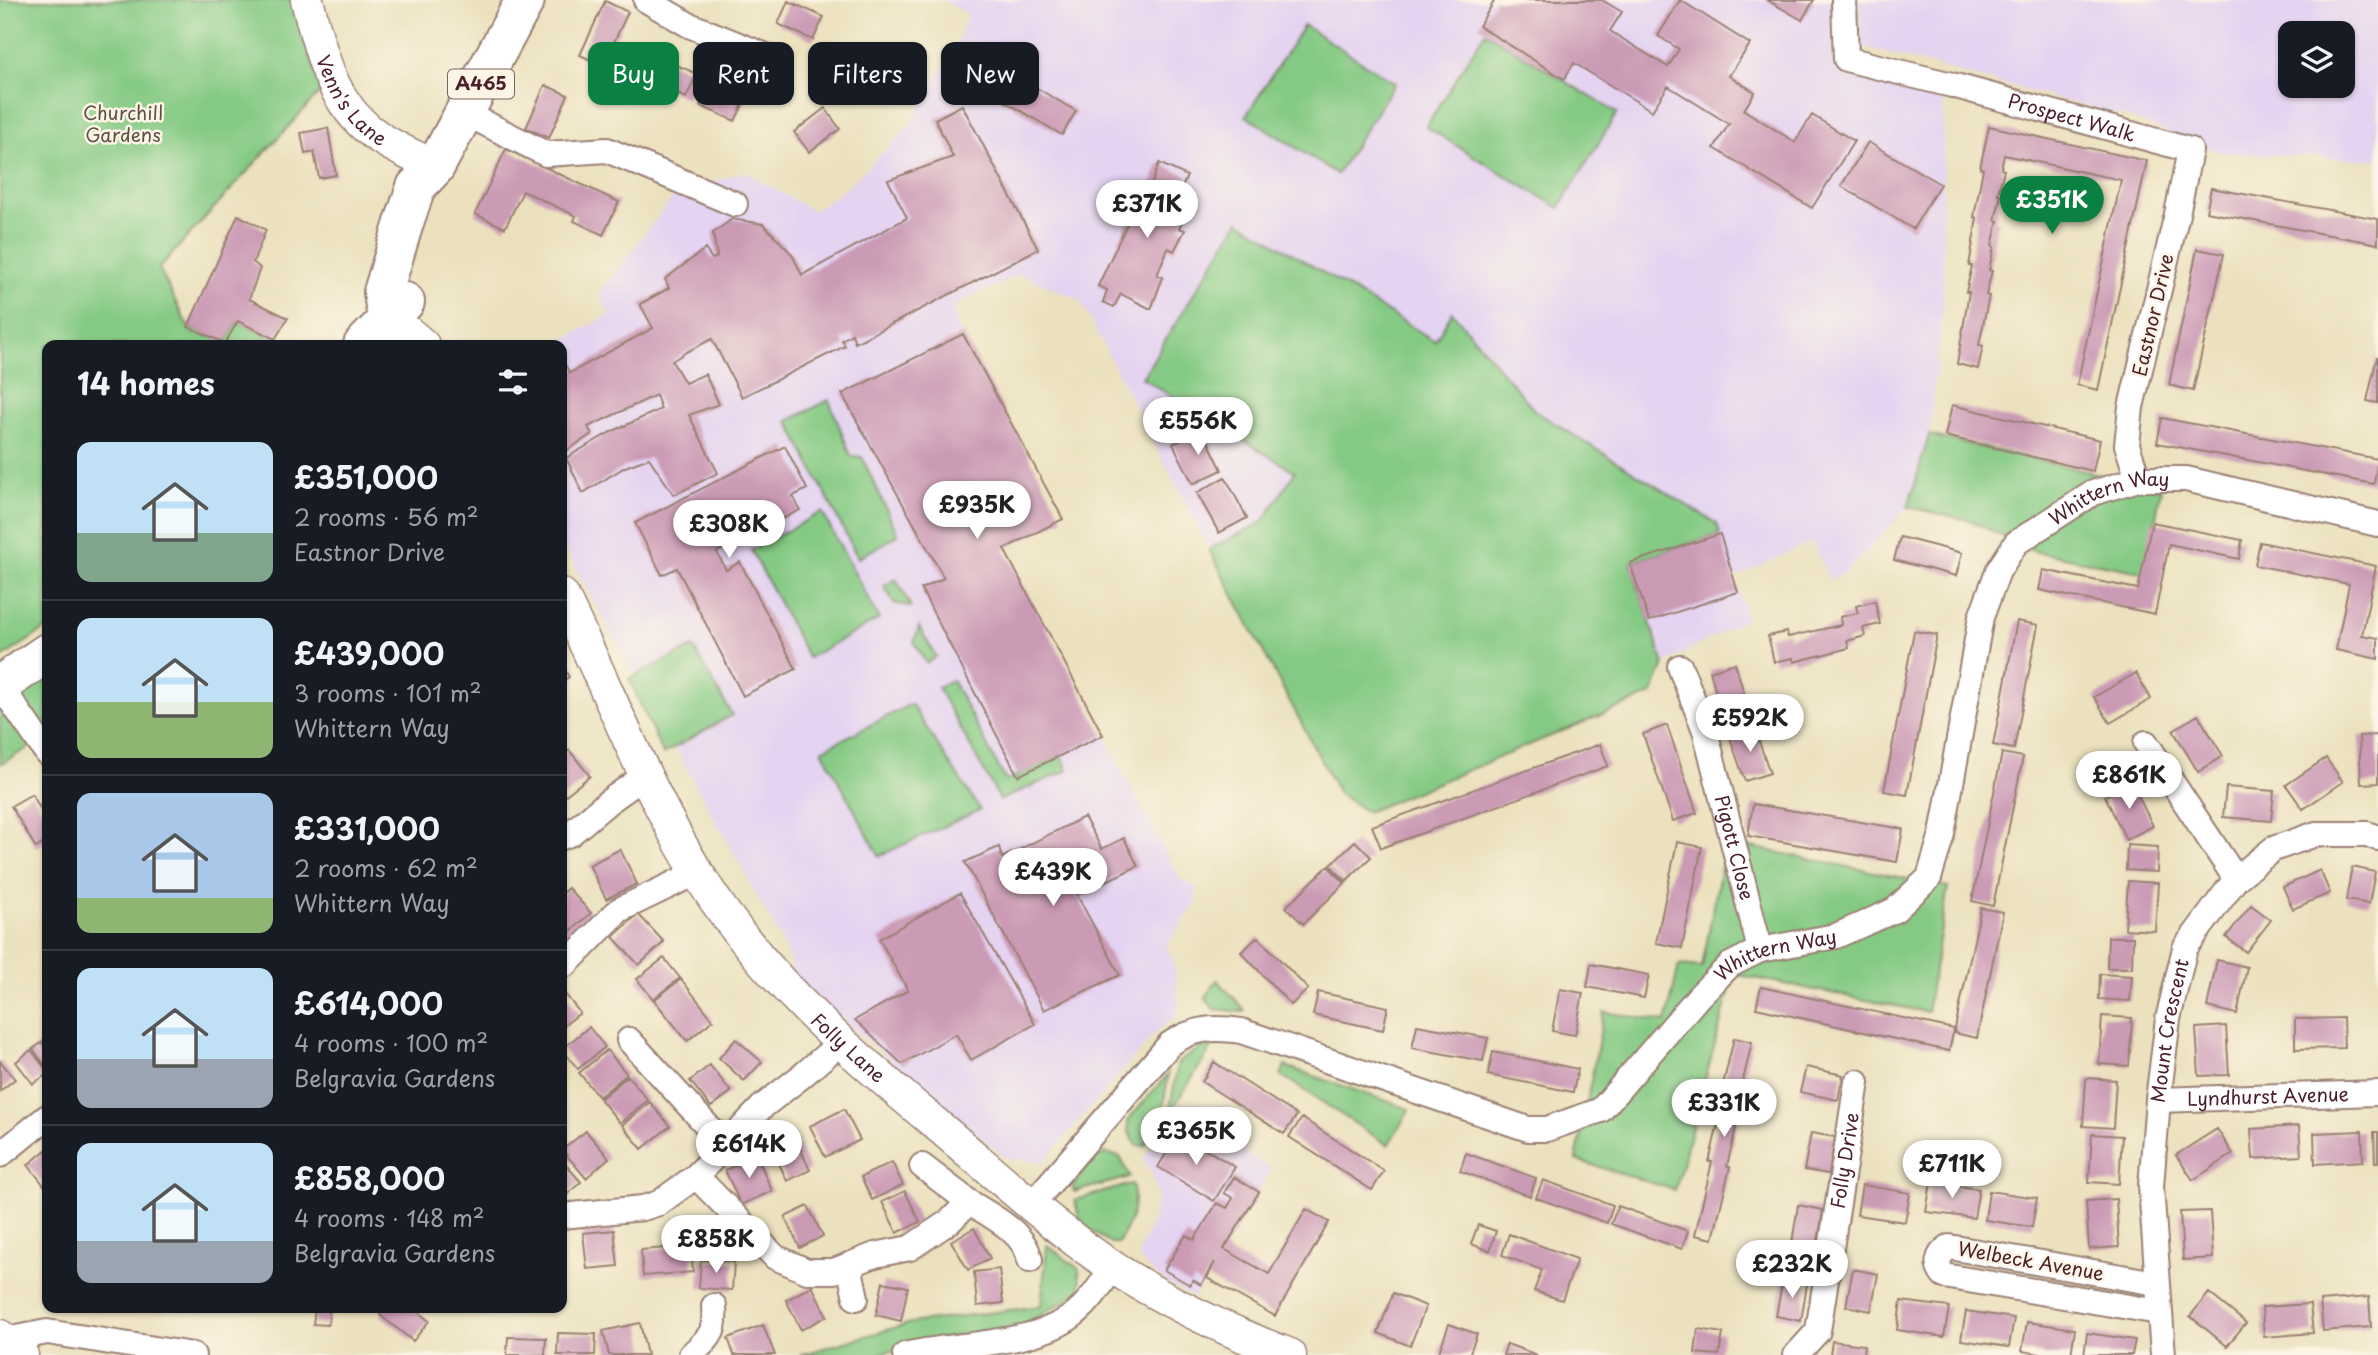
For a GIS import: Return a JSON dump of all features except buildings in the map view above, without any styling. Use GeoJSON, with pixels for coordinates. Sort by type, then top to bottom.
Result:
{"type":"FeatureCollection","features":[{"type":"Feature","properties":{"kind":"highway","name":"A465"},"geometry":{"type":"LineString","coordinates":[[375,332],[383,292],[416,187],[435,167],[526,0]]}},
{"type":"Feature","properties":{"kind":"highway"},"geometry":{"type":"LineString","coordinates":[[0,685],[42,656]]}},
{"type":"Feature","properties":{"kind":"street","name":"Venn's Lane"},"geometry":{"type":"LineString","coordinates":[[307,0],[330,79],[351,114],[374,134],[435,167]]}},
{"type":"Feature","properties":{"kind":"street"},"geometry":{"type":"LineString","coordinates":[[646,0],[688,25],[731,42]]}},
{"type":"Feature","properties":{"kind":"street","name":"Prospect Walk"},"geometry":{"type":"LineString","coordinates":[[1844,0],[1846,59],[2190,150]]}},
{"type":"Feature","properties":{"kind":"street"},"geometry":{"type":"LineString","coordinates":[[466,113],[546,154],[607,149],[735,204]]}},
{"type":"Feature","properties":{"kind":"street","name":"Eastnor Drive"},"geometry":{"type":"LineString","coordinates":[[2138,479],[2127,445],[2131,407],[2190,150]]}},
{"type":"Feature","properties":{"kind":"street"},"geometry":{"type":"LineString","coordinates":[[375,332],[409,333],[417,340]]}},
{"type":"Feature","properties":{"kind":"street","name":"Whittern Way"},"geometry":{"type":"LineString","coordinates":[[1032,1204],[1170,1044],[1185,1034],[1222,1028],[1241,1031],[1528,1129],[1547,1129],[1601,1110],[1699,996],[1730,965],[1760,950],[1836,936],[1895,910],[1929,877],[1942,834],[1981,617],[1998,571],[2017,543],[2093,493],[2138,479],[2186,479],[2378,524]]}},
{"type":"Feature","properties":{"kind":"street","name":"Folly Lane"},"geometry":{"type":"LineString","coordinates":[[567,605],[672,827],[722,910],[774,975],[840,1043],[1084,1247],[1148,1289],[1232,1333],[1290,1355]]}},
{"type":"Feature","properties":{"kind":"street","name":"Pigott Close"},"geometry":{"type":"LineString","coordinates":[[1680,667],[1705,730],[1760,950]]}},
{"type":"Feature","properties":{"kind":"street"},"geometry":{"type":"LineString","coordinates":[[0,685],[42,746]]}},
{"type":"Feature","properties":{"kind":"street"},"geometry":{"type":"LineString","coordinates":[[2146,743],[2236,879]]}},
{"type":"Feature","properties":{"kind":"street"},"geometry":{"type":"LineString","coordinates":[[567,835],[646,775]]}},
{"type":"Feature","properties":{"kind":"street","name":"Mount Crescent"},"geometry":{"type":"LineString","coordinates":[[2163,1355],[2151,1186],[2168,1019],[2185,948],[2236,879],[2273,849],[2316,834],[2367,834],[2378,838]]}},
{"type":"Feature","properties":{"kind":"street"},"geometry":{"type":"LineString","coordinates":[[567,963],[619,910],[698,872]]}},
{"type":"Feature","properties":{"kind":"street"},"geometry":{"type":"LineString","coordinates":[[629,1040],[724,1144]]}},
{"type":"Feature","properties":{"kind":"street"},"geometry":{"type":"LineString","coordinates":[[567,1216],[643,1208],[659,1203],[696,1176],[762,1107],[840,1043]]}},
{"type":"Feature","properties":{"kind":"street","name":"Folly Drive"},"geometry":{"type":"LineString","coordinates":[[1796,1355],[1818,1331],[1857,1082]]}},
{"type":"Feature","properties":{"kind":"street","name":"Lyndhurst Avenue"},"geometry":{"type":"LineString","coordinates":[[2158,1100],[2378,1093]]}},
{"type":"Feature","properties":{"kind":"street"},"geometry":{"type":"LineString","coordinates":[[0,1156],[42,1121]]}},
{"type":"Feature","properties":{"kind":"street"},"geometry":{"type":"LineString","coordinates":[[922,1166],[969,1202],[1005,1224],[1028,1249],[1030,1260]]}},
{"type":"Feature","properties":{"kind":"street"},"geometry":{"type":"LineString","coordinates":[[696,1176],[775,1257],[807,1271],[834,1271],[875,1255],[910,1248],[950,1221],[969,1202]]}},
{"type":"Feature","properties":{"kind":"street","name":"Welbeck Avenue"},"geometry":{"type":"LineString","coordinates":[[2156,1283],[1949,1247],[1941,1252],[1938,1261],[1938,1269],[1944,1276],[2159,1312]]}},
{"type":"Feature","properties":{"kind":"street"},"geometry":{"type":"LineString","coordinates":[[849,1265],[856,1298]]}},
{"type":"Feature","properties":{"kind":"street"},"geometry":{"type":"LineString","coordinates":[[905,1355],[1021,1337],[1058,1325],[1075,1315],[1089,1301],[1114,1267]]}},
{"type":"Feature","properties":{"kind":"street"},"geometry":{"type":"LineString","coordinates":[[691,1355],[715,1327],[714,1306]]}},
{"type":"Feature","properties":{"kind":"street"},"geometry":{"type":"LineString","coordinates":[[9,1344],[47,1332],[192,1355]]}},
{"type":"Feature","properties":{"kind":"street"},"geometry":{"type":"LineString","coordinates":[[68,1355],[85,1337]]}},
{"type":"Feature","properties":{"kind":"shaded area"},"geometry":{"type":"Polygon","coordinates":[[[941,0],[1833,0],[1835,52],[1943,94],[1943,306],[1929,435],[1908,507],[1851,568],[1830,581],[1812,542],[1734,578],[1747,618],[1664,664],[1630,563],[1719,534],[1717,524],[1535,411],[1452,313],[1435,342],[1295,472],[1263,522],[1209,549],[1080,300],[1020,274],[952,307],[958,326],[1063,519],[1005,549],[1180,879],[1197,888],[1195,904],[1167,945],[1175,969],[1179,1005],[1175,1017],[1156,1032],[1043,1162],[1006,1158],[797,981],[782,941],[567,552],[567,340],[562,340],[610,315],[599,293],[676,194],[744,172],[813,211],[844,190],[908,128],[921,105],[927,105],[927,95],[941,71],[941,105],[1039,105],[1039,42],[957,42],[968,14],[941,0]]]}},
{"type":"Feature","properties":{"kind":"shaded area"},"geometry":{"type":"Polygon","coordinates":[[[1859,0],[2378,0],[2378,160],[2220,152],[2131,118],[1861,46],[1859,0]]]}},
{"type":"Feature","properties":{"kind":"shaded area"},"geometry":{"type":"Polygon","coordinates":[[[1180,1108],[1271,1169],[1194,1298],[1159,1278],[1140,1260],[1139,1251],[1153,1221],[1157,1194],[1152,1173],[1143,1159],[1180,1108]]]}},
{"type":"Feature","properties":{"kind":"green space","name":"Churchill Gardens"},"geometry":{"type":"Polygon","coordinates":[[[0,0],[292,0],[322,90],[159,268],[188,327],[218,340],[42,340],[42,631],[0,659],[0,0]]]}},
{"type":"Feature","properties":{"kind":"green space"},"geometry":{"type":"Polygon","coordinates":[[[1304,25],[1395,83],[1337,174],[1246,116],[1304,25]]]}},
{"type":"Feature","properties":{"kind":"green space"},"geometry":{"type":"Polygon","coordinates":[[[1485,32],[1617,113],[1559,208],[1426,127],[1485,32]]]}},
{"type":"Feature","properties":{"kind":"green space"},"geometry":{"type":"Polygon","coordinates":[[[1239,221],[1435,341],[1452,312],[1535,411],[1717,524],[1720,534],[1630,563],[1664,664],[1652,694],[1367,812],[1339,794],[1209,549],[1263,522],[1295,472],[1142,378],[1239,221]]]}},
{"type":"Feature","properties":{"kind":"green space","name":"Churchill Gardens"},"geometry":{"type":"Polygon","coordinates":[[[238,321],[277,340],[227,340],[238,321]]]}},
{"type":"Feature","properties":{"kind":"green space"},"geometry":{"type":"Polygon","coordinates":[[[829,400],[851,456],[862,457],[898,535],[858,558],[788,421],[829,400]]]}},
{"type":"Feature","properties":{"kind":"green space"},"geometry":{"type":"Polygon","coordinates":[[[1929,435],[2161,489],[2146,573],[2033,551],[1972,521],[1908,507],[1929,435]]]}},
{"type":"Feature","properties":{"kind":"green space"},"geometry":{"type":"Polygon","coordinates":[[[822,512],[879,619],[808,658],[751,550],[822,512]]]}},
{"type":"Feature","properties":{"kind":"green space"},"geometry":{"type":"Polygon","coordinates":[[[896,579],[911,607],[894,603],[884,586],[896,579]]]}},
{"type":"Feature","properties":{"kind":"green space"},"geometry":{"type":"Polygon","coordinates":[[[919,627],[936,657],[926,663],[914,642],[919,627]]]}},
{"type":"Feature","properties":{"kind":"green space"},"geometry":{"type":"Polygon","coordinates":[[[693,647],[732,715],[663,754],[629,679],[693,647]]]}},
{"type":"Feature","properties":{"kind":"green space"},"geometry":{"type":"Polygon","coordinates":[[[42,656],[42,739],[0,764],[0,685],[42,656]]]}},
{"type":"Feature","properties":{"kind":"green space"},"geometry":{"type":"Polygon","coordinates":[[[952,680],[1006,781],[1061,755],[1068,770],[1000,800],[938,688],[952,680]]]}},
{"type":"Feature","properties":{"kind":"green space"},"geometry":{"type":"Polygon","coordinates":[[[911,704],[980,810],[879,856],[822,750],[911,704]]]}},
{"type":"Feature","properties":{"kind":"green space"},"geometry":{"type":"Polygon","coordinates":[[[1726,842],[1948,887],[1927,1012],[1734,974],[1675,1190],[1576,1160],[1604,1012],[1666,1022],[1679,965],[1702,967],[1726,842]]]}},
{"type":"Feature","properties":{"kind":"green space"},"geometry":{"type":"Polygon","coordinates":[[[1217,980],[1244,1012],[1214,1009],[1205,998],[1217,980]]]}},
{"type":"Feature","properties":{"kind":"green space"},"geometry":{"type":"Polygon","coordinates":[[[1201,1047],[1212,1047],[1169,1114],[1178,1063],[1201,1047]]]}},
{"type":"Feature","properties":{"kind":"green space"},"geometry":{"type":"Polygon","coordinates":[[[1285,1066],[1410,1109],[1388,1145],[1281,1075],[1285,1066]]]}},
{"type":"Feature","properties":{"kind":"green space"},"geometry":{"type":"Polygon","coordinates":[[[1168,1074],[1162,1118],[1144,1146],[1137,1146],[1129,1132],[1128,1120],[1168,1074]]]}},
{"type":"Feature","properties":{"kind":"green space"},"geometry":{"type":"Polygon","coordinates":[[[1106,1153],[1120,1157],[1130,1177],[1074,1192],[1073,1187],[1082,1172],[1106,1153]]]}},
{"type":"Feature","properties":{"kind":"green space"},"geometry":{"type":"Polygon","coordinates":[[[1132,1184],[1132,1215],[1118,1243],[1109,1243],[1080,1222],[1075,1200],[1132,1184]]]}},
{"type":"Feature","properties":{"kind":"green space"},"geometry":{"type":"Polygon","coordinates":[[[1047,1245],[1079,1269],[1080,1290],[1023,1325],[931,1340],[877,1355],[800,1355],[911,1323],[1041,1306],[1047,1245]]]}}]}
